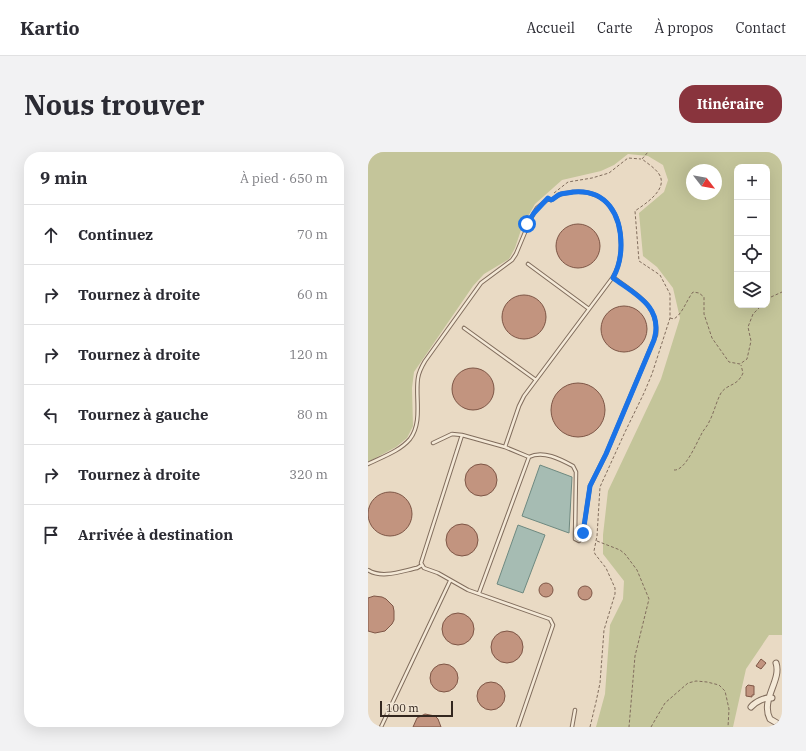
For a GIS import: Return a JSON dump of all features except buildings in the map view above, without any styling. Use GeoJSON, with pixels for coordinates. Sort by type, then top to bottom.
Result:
{"type":"FeatureCollection","features":[{"type":"Feature","properties":{"kind":"street"},"geometry":{"type":"LineString","coordinates":[[776,663],[780,669],[781,677],[768,707],[768,715],[772,720],[782,726]]}},
{"type":"Feature","properties":{"kind":"street"},"geometry":{"type":"LineString","coordinates":[[751,707],[755,703],[772,698]]}},
{"type":"Feature","properties":{"kind":"lane"},"geometry":{"type":"LineString","coordinates":[[368,464],[399,448],[410,439],[416,430],[418,380],[420,370],[425,360],[481,283],[512,260],[537,208],[548,198],[551,200],[560,194],[586,192],[602,199],[612,208],[620,226],[621,244],[619,266],[613,278],[521,401],[505,447]]}},
{"type":"Feature","properties":{"kind":"lane"},"geometry":{"type":"LineString","coordinates":[[528,264],[589,309]]}},
{"type":"Feature","properties":{"kind":"lane"},"geometry":{"type":"LineString","coordinates":[[479,593],[529,457],[535,454],[542,454],[572,466],[576,472],[575,539],[579,540],[582,537],[590,486],[606,454],[656,335],[656,319],[648,304],[613,278]]}},
{"type":"Feature","properties":{"kind":"lane"},"geometry":{"type":"LineString","coordinates":[[464,328],[536,380]]}},
{"type":"Feature","properties":{"kind":"lane"},"geometry":{"type":"LineString","coordinates":[[433,443],[452,434],[462,435],[505,447],[529,457]]}},
{"type":"Feature","properties":{"kind":"lane"},"geometry":{"type":"LineString","coordinates":[[422,566],[421,561],[462,435]]}},
{"type":"Feature","properties":{"kind":"lane"},"geometry":{"type":"LineString","coordinates":[[368,570],[374,573],[384,574],[422,566],[450,581],[550,619],[553,625],[518,727]]}},
{"type":"Feature","properties":{"kind":"lane"},"geometry":{"type":"LineString","coordinates":[[381,727],[450,581]]}},
{"type":"Feature","properties":{"kind":"lane"},"geometry":{"type":"LineString","coordinates":[[572,727],[575,710]]}},
{"type":"Feature","properties":{"kind":"path"},"geometry":{"type":"LineString","coordinates":[[642,159],[648,152]]}},
{"type":"Feature","properties":{"kind":"path"},"geometry":{"type":"LineString","coordinates":[[559,189],[568,182],[592,178],[609,172],[628,158],[642,159],[659,174],[661,183],[655,196],[635,211],[640,261],[660,275],[670,294],[670,318],[652,374],[600,488],[596,541],[594,548],[595,554],[606,568],[615,588],[615,594],[604,630],[600,683],[590,727]]}},
{"type":"Feature","properties":{"kind":"path"},"geometry":{"type":"LineString","coordinates":[[670,318],[674,319],[679,315],[693,292],[699,293],[704,297],[704,314],[712,338],[729,362],[740,364],[747,359],[751,341],[748,327],[752,314],[759,308]]}},
{"type":"Feature","properties":{"kind":"path"},"geometry":{"type":"LineString","coordinates":[[770,298],[782,292]]}},
{"type":"Feature","properties":{"kind":"path"},"geometry":{"type":"LineString","coordinates":[[674,470],[682,467],[693,451],[709,423],[721,394],[726,388],[740,380],[743,373],[740,364]]}},
{"type":"Feature","properties":{"kind":"path"},"geometry":{"type":"LineString","coordinates":[[596,541],[620,550],[624,554],[636,570],[649,599],[636,656],[629,727]]}},
{"type":"Feature","properties":{"kind":"path"},"geometry":{"type":"LineString","coordinates":[[651,727],[665,704],[688,683],[696,681],[718,685],[725,691],[729,709],[728,727]]}},
{"type":"Feature","properties":{"kind":"green space"},"geometry":{"type":"Polygon","coordinates":[[[368,152],[782,152],[782,635],[769,635],[746,669],[733,727],[596,727],[605,694],[610,625],[623,599],[624,581],[603,554],[603,535],[608,491],[661,379],[680,318],[673,288],[657,267],[643,256],[639,213],[664,192],[668,180],[663,165],[648,156],[628,154],[614,165],[601,171],[562,180],[535,204],[522,227],[515,248],[509,259],[484,274],[473,286],[414,372],[412,388],[413,426],[407,438],[396,447],[368,462],[368,152]]]}},
{"type":"Feature","properties":{"kind":"shaded area"},"geometry":{"type":"Polygon","coordinates":[[[540,465],[572,477],[569,533],[522,516],[540,465]]]}},
{"type":"Feature","properties":{"kind":"shaded area"},"geometry":{"type":"Polygon","coordinates":[[[518,525],[545,535],[523,593],[497,584],[518,525]]]}},
{"type":"Feature","properties":{"kind":"route"},"geometry":{"type":"LineString","coordinates":[[527,224],[537,208],[548,198],[549,200],[553,200],[560,194],[586,192],[602,199],[612,208],[620,226],[620,261],[613,278],[648,304],[654,313],[657,324],[654,340],[606,454],[590,486],[583,533]]}}]}
